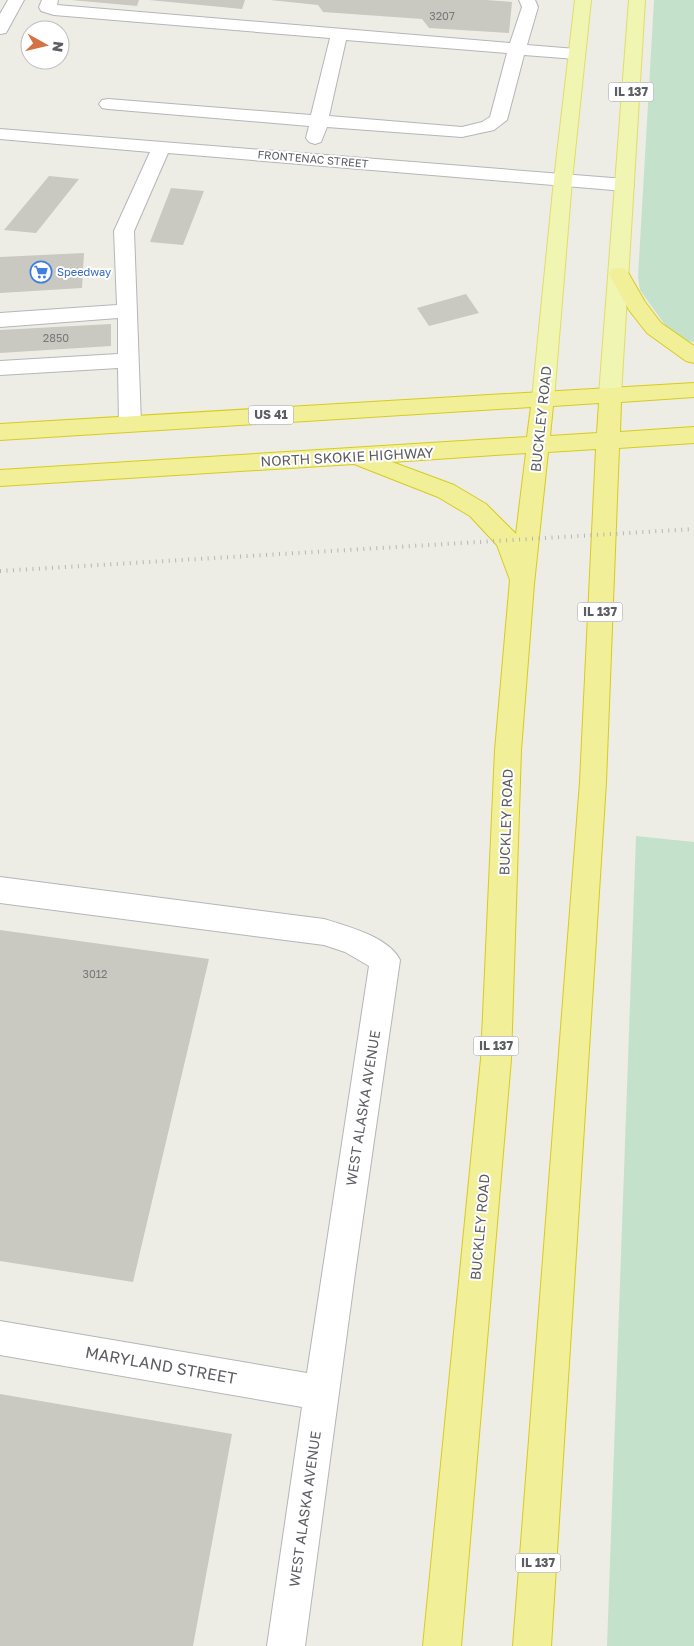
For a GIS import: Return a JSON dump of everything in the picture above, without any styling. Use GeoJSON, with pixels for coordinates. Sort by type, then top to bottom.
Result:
{"type":"FeatureCollection","features":[{"type":"Feature","properties":{"kind":"highway"},"geometry":{"type":"LineString","coordinates":[[619,274],[636,305],[654,328],[694,356]]}},
{"type":"Feature","properties":{"kind":"highway","name":"US 41"},"geometry":{"type":"LineString","coordinates":[[0,432],[694,390]]}},
{"type":"Feature","properties":{"kind":"highway","name":"IL 137"},"geometry":{"type":"LineString","coordinates":[[532,1646],[593,782],[610,395]]}},
{"type":"Feature","properties":{"kind":"highway","name":"BUCKLEY ROAD"},"geometry":{"type":"LineString","coordinates":[[442,1646],[496,1059],[508,750],[522,584],[543,399]]}},
{"type":"Feature","properties":{"kind":"highway","name":"NORTH SKOKIE HIGHWAY"},"geometry":{"type":"LineString","coordinates":[[0,478],[694,436]]}},
{"type":"Feature","properties":{"kind":"highway"},"geometry":{"type":"LineString","coordinates":[[355,456],[446,492],[478,510],[508,541],[515,556],[522,584]]}},
{"type":"Feature","properties":{"kind":"main road","name":"BUCKLEY ROAD"},"geometry":{"type":"LineString","coordinates":[[543,399],[582,0]]}},
{"type":"Feature","properties":{"kind":"main road","name":"IL 137"},"geometry":{"type":"LineString","coordinates":[[610,395],[637,0]]}},
{"type":"Feature","properties":{"kind":"street"},"geometry":{"type":"LineString","coordinates":[[0,29],[16,0]]}},
{"type":"Feature","properties":{"kind":"street"},"geometry":{"type":"LineString","coordinates":[[50,0],[47,7],[54,10],[576,54]]}},
{"type":"Feature","properties":{"kind":"street"},"geometry":{"type":"LineString","coordinates":[[108,104],[462,132],[488,126],[498,120],[530,7],[527,0]]}},
{"type":"Feature","properties":{"kind":"street"},"geometry":{"type":"LineString","coordinates":[[309,159],[339,35]]}},
{"type":"Feature","properties":{"kind":"street","name":"FRONTENAC STREET"},"geometry":{"type":"LineString","coordinates":[[0,134],[625,185]]}},
{"type":"Feature","properties":{"kind":"street"},"geometry":{"type":"LineString","coordinates":[[130,424],[128,311],[124,231],[161,147]]}},
{"type":"Feature","properties":{"kind":"street"},"geometry":{"type":"LineString","coordinates":[[0,320],[128,311]]}},
{"type":"Feature","properties":{"kind":"street"},"geometry":{"type":"LineString","coordinates":[[0,368],[129,360]]}},
{"type":"Feature","properties":{"kind":"street","name":"WEST ALASKA AVENUE"},"geometry":{"type":"LineString","coordinates":[[0,890],[324,932],[354,942],[385,960],[286,1646]]}},
{"type":"Feature","properties":{"kind":"street","name":"MARYLAND STREET"},"geometry":{"type":"LineString","coordinates":[[0,1338],[322,1393]]}},
{"type":"Feature","properties":{"kind":"green space"},"geometry":{"type":"Polygon","coordinates":[[[654,0],[694,0],[694,342],[675,339],[640,290],[638,277],[654,0]]]}},
{"type":"Feature","properties":{"kind":"green space"},"geometry":{"type":"Polygon","coordinates":[[[636,836],[694,842],[694,1646],[607,1646],[636,836]]]}},
{"type":"Feature","properties":{"kind":"building"},"geometry":{"type":"Polygon","coordinates":[[[71,0],[139,0],[137,6],[71,0]]]}},
{"type":"Feature","properties":{"kind":"building"},"geometry":{"type":"Polygon","coordinates":[[[149,0],[245,0],[242,9],[149,0]]]}},
{"type":"Feature","properties":{"kind":"building"},"geometry":{"type":"Polygon","coordinates":[[[270,0],[486,0],[512,2],[509,33],[429,28],[422,19],[323,12],[318,5],[270,0]]]}},
{"type":"Feature","properties":{"kind":"building"},"geometry":{"type":"Polygon","coordinates":[[[49,176],[79,179],[36,233],[4,230],[49,176]]]}},
{"type":"Feature","properties":{"kind":"building"},"geometry":{"type":"Polygon","coordinates":[[[171,188],[204,191],[183,245],[150,242],[171,188]]]}},
{"type":"Feature","properties":{"kind":"building","name":"Speedway"},"geometry":{"type":"Polygon","coordinates":[[[84,253],[82,288],[0,293],[0,257],[84,253]]]}},
{"type":"Feature","properties":{"kind":"building"},"geometry":{"type":"Polygon","coordinates":[[[466,294],[479,313],[429,326],[417,308],[466,294]]]}},
{"type":"Feature","properties":{"kind":"building"},"geometry":{"type":"Polygon","coordinates":[[[111,324],[111,346],[0,353],[0,330],[111,324]]]}},
{"type":"Feature","properties":{"kind":"building"},"geometry":{"type":"Polygon","coordinates":[[[0,930],[209,959],[133,1282],[0,1261],[0,930]]]}},
{"type":"Feature","properties":{"kind":"building"},"geometry":{"type":"Polygon","coordinates":[[[0,1394],[232,1434],[193,1646],[0,1646],[0,1394]]]}},
{"type":"Feature","properties":{"kind":"railway"},"geometry":{"type":"LineString","coordinates":[[0,571],[694,529]]}},
{"type":"Feature","properties":{"kind":"place","name":"Speedway"},"geometry":{"type":"Point","coordinates":[41,272]}}]}
